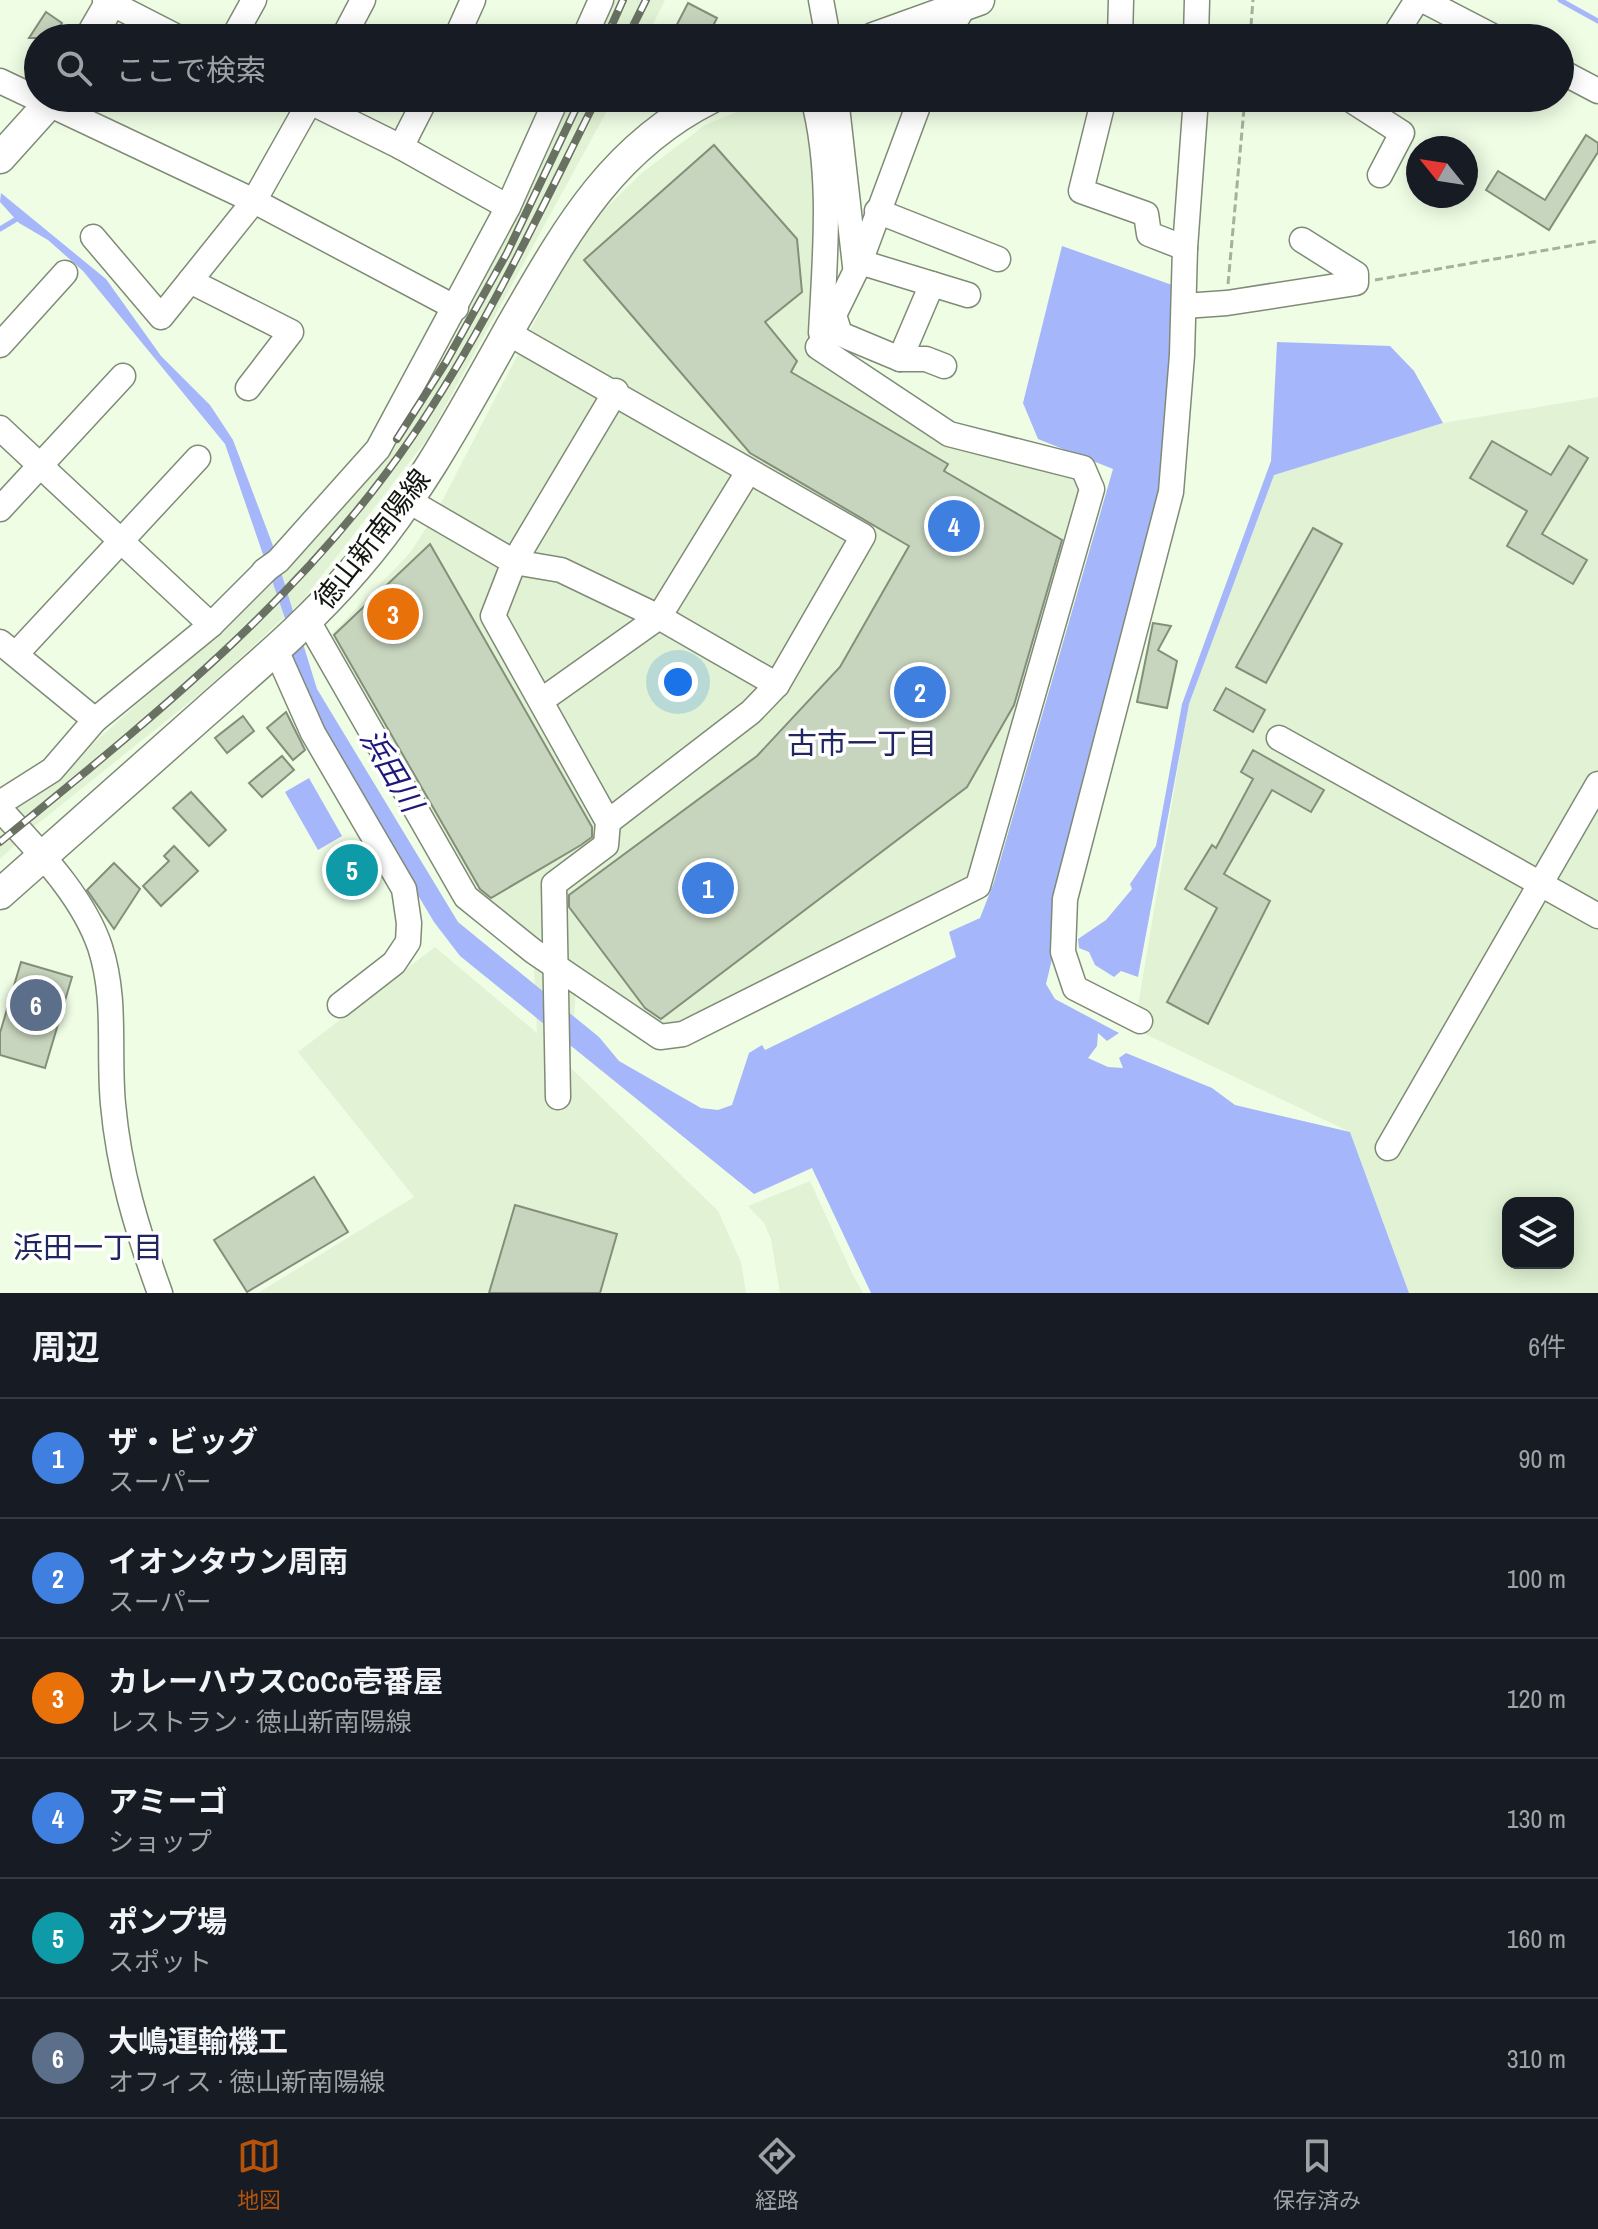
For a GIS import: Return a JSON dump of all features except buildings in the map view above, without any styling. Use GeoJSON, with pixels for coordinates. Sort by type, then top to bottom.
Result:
{"type":"FeatureCollection","features":[{"type":"Feature","properties":{"kind":"main road"},"geometry":{"type":"LineString","coordinates":[[98,24],[110,1]]}},
{"type":"Feature","properties":{"kind":"main road"},"geometry":{"type":"LineString","coordinates":[[910,24],[971,1]]}},
{"type":"Feature","properties":{"kind":"main road"},"geometry":{"type":"LineString","coordinates":[[0,158],[43,112]]}},
{"type":"Feature","properties":{"kind":"main road","name":"徳山新南陽線"},"geometry":{"type":"LineString","coordinates":[[0,894],[292,635],[357,568],[409,501],[565,234],[600,184],[647,140],[684,112]]}},
{"type":"Feature","properties":{"kind":"street"},"geometry":{"type":"LineString","coordinates":[[241,24],[254,0]]}},
{"type":"Feature","properties":{"kind":"street"},"geometry":{"type":"LineString","coordinates":[[350,24],[363,0]]}},
{"type":"Feature","properties":{"kind":"street"},"geometry":{"type":"LineString","coordinates":[[462,24],[473,0]]}},
{"type":"Feature","properties":{"kind":"street"},"geometry":{"type":"LineString","coordinates":[[590,24],[601,0]]}},
{"type":"Feature","properties":{"kind":"street"},"geometry":{"type":"LineString","coordinates":[[821,0],[825,24]]}},
{"type":"Feature","properties":{"kind":"street"},"geometry":{"type":"LineString","coordinates":[[1120,24],[1121,0]]}},
{"type":"Feature","properties":{"kind":"street"},"geometry":{"type":"LineString","coordinates":[[1196,24],[1197,0]]}},
{"type":"Feature","properties":{"kind":"street"},"geometry":{"type":"LineString","coordinates":[[1402,24],[1417,0]]}},
{"type":"Feature","properties":{"kind":"street"},"geometry":{"type":"LineString","coordinates":[[1423,0],[1469,24]]}},
{"type":"Feature","properties":{"kind":"street"},"geometry":{"type":"LineString","coordinates":[[110,1],[153,24]]}},
{"type":"Feature","properties":{"kind":"street"},"geometry":{"type":"LineString","coordinates":[[955,24],[971,1]]}},
{"type":"Feature","properties":{"kind":"street"},"geometry":{"type":"LineString","coordinates":[[1574,78],[1598,91]]}},
{"type":"Feature","properties":{"kind":"street"},"geometry":{"type":"LineString","coordinates":[[0,81],[24,91]]}},
{"type":"Feature","properties":{"kind":"street"},"geometry":{"type":"LineString","coordinates":[[72,112],[254,201],[456,308]]}},
{"type":"Feature","properties":{"kind":"street"},"geometry":{"type":"LineString","coordinates":[[93,237],[161,317],[254,201],[301,112]]}},
{"type":"Feature","properties":{"kind":"street"},"geometry":{"type":"LineString","coordinates":[[333,112],[508,207]]}},
{"type":"Feature","properties":{"kind":"street"},"geometry":{"type":"LineString","coordinates":[[401,147],[419,112]]}},
{"type":"Feature","properties":{"kind":"street"},"geometry":{"type":"LineString","coordinates":[[160,1293],[125,1192],[113,1100],[111,993],[100,946],[71,894],[0,806],[52,770],[95,720],[211,625],[378,449],[508,207],[551,112]]}},
{"type":"Feature","properties":{"kind":"street"},"geometry":{"type":"LineString","coordinates":[[292,635],[466,897],[643,1029],[660,1037],[683,1034],[978,886],[1092,489],[1083,468],[949,434],[819,341],[825,247],[822,132],[817,112]]}},
{"type":"Feature","properties":{"kind":"street"},"geometry":{"type":"LineString","coordinates":[[838,112],[858,267]]}},
{"type":"Feature","properties":{"kind":"street"},"geometry":{"type":"LineString","coordinates":[[916,112],[858,267],[834,315],[840,334],[900,359],[926,359],[944,366]]}},
{"type":"Feature","properties":{"kind":"street"},"geometry":{"type":"LineString","coordinates":[[1101,112],[1081,191],[1146,214],[1149,234],[1185,248]]}},
{"type":"Feature","properties":{"kind":"street"},"geometry":{"type":"LineString","coordinates":[[1140,1021],[1075,988],[1063,952],[1065,899],[1171,492],[1195,112]]}},
{"type":"Feature","properties":{"kind":"street"},"geometry":{"type":"LineString","coordinates":[[1369,112],[1402,133],[1380,175]]}},
{"type":"Feature","properties":{"kind":"street"},"geometry":{"type":"LineString","coordinates":[[877,211],[998,259]]}},
{"type":"Feature","properties":{"kind":"street"},"geometry":{"type":"LineString","coordinates":[[1184,306],[1227,303],[1356,283],[1356,274],[1302,240]]}},
{"type":"Feature","properties":{"kind":"street"},"geometry":{"type":"LineString","coordinates":[[858,267],[968,295]]}},
{"type":"Feature","properties":{"kind":"street"},"geometry":{"type":"LineString","coordinates":[[0,345],[65,273]]}},
{"type":"Feature","properties":{"kind":"street"},"geometry":{"type":"LineString","coordinates":[[190,281],[291,332],[248,388]]}},
{"type":"Feature","properties":{"kind":"street"},"geometry":{"type":"LineString","coordinates":[[900,359],[932,284]]}},
{"type":"Feature","properties":{"kind":"street"},"geometry":{"type":"LineString","coordinates":[[508,333],[616,391],[748,472],[863,536],[777,685],[751,712],[608,822]]}},
{"type":"Feature","properties":{"kind":"street"},"geometry":{"type":"LineString","coordinates":[[0,509],[123,376]]}},
{"type":"Feature","properties":{"kind":"street"},"geometry":{"type":"LineString","coordinates":[[558,1097],[558,967],[554,884],[606,845],[608,822],[493,616],[514,562],[616,391]]}},
{"type":"Feature","properties":{"kind":"street"},"geometry":{"type":"LineString","coordinates":[[0,428],[124,540],[211,625]]}},
{"type":"Feature","properties":{"kind":"street"},"geometry":{"type":"LineString","coordinates":[[95,720],[8,648],[124,540],[198,458]]}},
{"type":"Feature","properties":{"kind":"street"},"geometry":{"type":"LineString","coordinates":[[542,700],[659,617],[748,472]]}},
{"type":"Feature","properties":{"kind":"street"},"geometry":{"type":"LineString","coordinates":[[409,501],[514,562],[561,570],[659,617],[777,685]]}},
{"type":"Feature","properties":{"kind":"street"},"geometry":{"type":"LineString","coordinates":[[292,635],[313,733],[404,889],[409,923],[408,942],[394,963],[340,1005]]}},
{"type":"Feature","properties":{"kind":"street"},"geometry":{"type":"LineString","coordinates":[[1279,738],[1598,916]]}},
{"type":"Feature","properties":{"kind":"street"},"geometry":{"type":"LineString","coordinates":[[1388,1148],[1598,784]]}},
{"type":"Feature","properties":{"kind":"path"},"geometry":{"type":"LineString","coordinates":[[1251,24],[1253,0]]}},
{"type":"Feature","properties":{"kind":"path"},"geometry":{"type":"LineString","coordinates":[[1227,303],[1244,112]]}},
{"type":"Feature","properties":{"kind":"path"},"geometry":{"type":"LineString","coordinates":[[1356,283],[1598,241]]}},
{"type":"Feature","properties":{"kind":"shaded area"},"geometry":{"type":"Polygon","coordinates":[[[614,0],[665,0],[653,24],[603,24],[614,0]]]}},
{"type":"Feature","properties":{"kind":"shaded area"},"geometry":{"type":"Polygon","coordinates":[[[562,112],[606,112],[428,438],[304,599],[211,685],[35,826],[0,859],[0,821],[62,771],[288,570],[409,413],[448,350],[486,277],[562,112]]]}},
{"type":"Feature","properties":{"kind":"shaded area"},"geometry":{"type":"Polygon","coordinates":[[[736,112],[812,112],[819,136],[818,347],[949,434],[1083,468],[1092,489],[978,886],[660,1037],[577,978],[570,1067],[718,1211],[741,1262],[746,1293],[258,1293],[414,1197],[298,1052],[435,947],[537,1033],[533,951],[466,897],[323,643],[409,554],[436,513],[581,232],[643,172],[705,125],[736,112]]]}},
{"type":"Feature","properties":{"kind":"shaded area"},"geometry":{"type":"Polygon","coordinates":[[[1598,397],[1598,1293],[1409,1293],[1350,1132],[1145,1034],[1137,1012],[1188,707],[1274,474],[1443,423],[1598,397]]]}},
{"type":"Feature","properties":{"kind":"shaded area"},"geometry":{"type":"Polygon","coordinates":[[[810,1181],[863,1293],[780,1293],[771,1239],[764,1223],[748,1206],[810,1181]]]}},
{"type":"Feature","properties":{"kind":"water"},"geometry":{"type":"Polygon","coordinates":[[[1,193],[106,279],[161,356],[210,405],[233,440],[272,543],[317,689],[458,922],[599,1037],[619,1061],[701,1108],[718,1110],[732,1105],[749,1053],[762,1045],[765,1050],[956,957],[949,932],[980,918],[994,882],[1113,469],[1038,439],[1023,403],[1062,246],[1175,286],[1165,491],[1046,984],[1055,999],[1119,1033],[1107,1041],[1098,1033],[1097,1046],[1088,1058],[1108,1067],[1123,1068],[1119,1058],[1126,1053],[1212,1088],[1235,1105],[1350,1132],[1409,1293],[871,1293],[812,1168],[754,1194],[460,956],[434,922],[319,730],[290,661],[287,624],[225,444],[83,271],[48,240],[19,223],[0,202],[1,193]]]}},
{"type":"Feature","properties":{"kind":"water"},"geometry":{"type":"Polygon","coordinates":[[[1277,342],[1390,346],[1414,371],[1443,423],[1274,475],[1189,704],[1138,977],[1121,971],[1114,977],[1095,965],[1089,952],[1079,948],[1078,939],[1106,920],[1132,889],[1130,884],[1156,846],[1182,704],[1271,461],[1277,342]]]}},
{"type":"Feature","properties":{"kind":"water"},"geometry":{"type":"Polygon","coordinates":[[[309,778],[342,836],[318,850],[285,792],[309,778]]]}},
{"type":"Feature","properties":{"kind":"waterway"},"geometry":{"type":"LineString","coordinates":[[1560,0],[1598,21]]}},
{"type":"Feature","properties":{"kind":"waterway"},"geometry":{"type":"LineString","coordinates":[[0,229],[20,217]]}},
{"type":"Feature","properties":{"kind":"railway"},"geometry":{"type":"LineString","coordinates":[[612,24],[623,0]]}},
{"type":"Feature","properties":{"kind":"railway"},"geometry":{"type":"LineString","coordinates":[[634,24],[646,0]]}},
{"type":"Feature","properties":{"kind":"railway"},"geometry":{"type":"LineString","coordinates":[[397,439],[446,362],[507,253],[574,112]]}},
{"type":"Feature","properties":{"kind":"railway"},"geometry":{"type":"LineString","coordinates":[[0,842],[112,750],[221,654],[323,551],[369,496],[412,437],[464,355],[590,112]]}},
{"type":"Feature","properties":{"kind":"place","name":"アミーゴ"},"geometry":{"type":"Point","coordinates":[954,526]}},
{"type":"Feature","properties":{"kind":"place","name":"カレーハウスCoCo壱番屋"},"geometry":{"type":"Point","coordinates":[393,614]}},
{"type":"Feature","properties":{"kind":"place","name":"イオンタウン周南"},"geometry":{"type":"Point","coordinates":[920,692]}},
{"type":"Feature","properties":{"kind":"place","name":"ポンプ場"},"geometry":{"type":"Point","coordinates":[352,870]}},
{"type":"Feature","properties":{"kind":"place","name":"ザ・ビッグ"},"geometry":{"type":"Point","coordinates":[708,888]}},
{"type":"Feature","properties":{"kind":"place","name":"大嶋運輸機工"},"geometry":{"type":"Point","coordinates":[36,1005]}},
{"type":"Feature","properties":{"kind":"district","name":"古市一丁目"},"geometry":{"type":"Point","coordinates":[862,743]}},
{"type":"Feature","properties":{"kind":"district","name":"浜田一丁目"},"geometry":{"type":"Point","coordinates":[88,1247]}},
{"type":"Feature","properties":{"kind":"water label","name":"浜田川"},"geometry":{"type":"Point","coordinates":[392,770]}}]}
